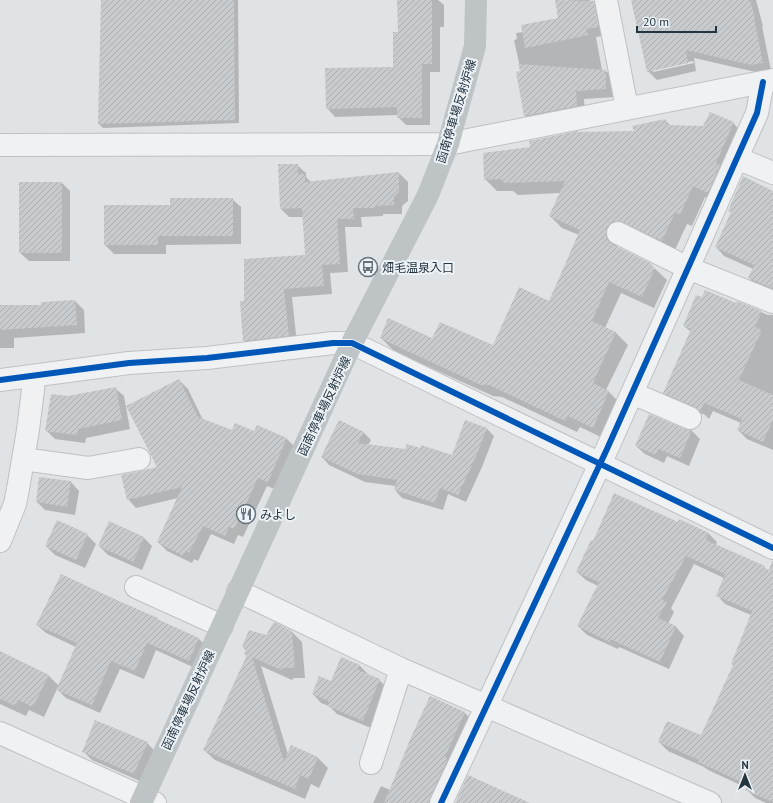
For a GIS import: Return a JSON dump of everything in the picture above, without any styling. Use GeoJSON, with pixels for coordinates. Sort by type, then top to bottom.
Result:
{"type":"FeatureCollection","features":[{"type":"Feature","properties":{"kind":"main road","name":"函南停車場反射炉線"},"geometry":{"type":"LineString","coordinates":[[146,801],[222,626],[352,343],[428,195],[448,144],[475,46],[476,0]]}},
{"type":"Feature","properties":{"kind":"street"},"geometry":{"type":"LineString","coordinates":[[606,0],[627,108]]}},
{"type":"Feature","properties":{"kind":"street"},"geometry":{"type":"LineString","coordinates":[[0,145],[448,144],[768,81],[757,113],[632,393],[441,803]]}},
{"type":"Feature","properties":{"kind":"street"},"geometry":{"type":"LineString","coordinates":[[737,158],[773,173]]}},
{"type":"Feature","properties":{"kind":"street"},"geometry":{"type":"LineString","coordinates":[[618,233],[688,268],[773,302]]}},
{"type":"Feature","properties":{"kind":"street"},"geometry":{"type":"LineString","coordinates":[[0,380],[129,363],[207,358],[333,343],[352,343],[773,548]]}},
{"type":"Feature","properties":{"kind":"street"},"geometry":{"type":"LineString","coordinates":[[0,541],[15,504],[23,459],[34,376]]}},
{"type":"Feature","properties":{"kind":"street"},"geometry":{"type":"LineString","coordinates":[[632,393],[690,418]]}},
{"type":"Feature","properties":{"kind":"street"},"geometry":{"type":"LineString","coordinates":[[23,459],[88,468],[139,459]]}},
{"type":"Feature","properties":{"kind":"street"},"geometry":{"type":"LineString","coordinates":[[136,587],[222,626]]}},
{"type":"Feature","properties":{"kind":"street"},"geometry":{"type":"LineString","coordinates":[[238,591],[401,669],[710,803]]}},
{"type":"Feature","properties":{"kind":"street"},"geometry":{"type":"LineString","coordinates":[[372,763],[401,669]]}},
{"type":"Feature","properties":{"kind":"street"},"geometry":{"type":"LineString","coordinates":[[0,733],[146,801]]}},
{"type":"Feature","properties":{"kind":"building"},"geometry":{"type":"Polygon","coordinates":[[[101,0],[234,0],[235,120],[98,124],[101,0]]]}},
{"type":"Feature","properties":{"kind":"building"},"geometry":{"type":"Polygon","coordinates":[[[397,0],[432,0],[432,64],[422,64],[422,118],[397,118],[397,107],[326,109],[325,68],[393,67],[393,32],[398,32],[397,0]]]}},
{"type":"Feature","properties":{"kind":"building"},"geometry":{"type":"Polygon","coordinates":[[[555,0],[594,1],[599,27],[586,29],[588,35],[525,48],[521,25],[558,18],[555,0]]]}},
{"type":"Feature","properties":{"kind":"building"},"geometry":{"type":"Polygon","coordinates":[[[631,0],[750,0],[755,18],[763,63],[751,65],[686,50],[688,63],[647,72],[631,0]]]}},
{"type":"Feature","properties":{"kind":"building"},"geometry":{"type":"Polygon","coordinates":[[[518,64],[606,70],[606,89],[576,91],[577,106],[524,116],[516,72],[520,71],[518,64]]]}},
{"type":"Feature","properties":{"kind":"building"},"geometry":{"type":"Polygon","coordinates":[[[710,112],[734,122],[716,163],[720,165],[708,193],[693,186],[680,215],[675,212],[662,241],[623,222],[611,222],[607,228],[607,240],[652,264],[651,266],[655,268],[642,297],[609,282],[592,321],[616,332],[593,383],[609,391],[593,428],[568,416],[565,421],[489,385],[481,385],[380,338],[388,318],[432,338],[440,322],[493,345],[519,287],[549,301],[580,230],[549,216],[565,181],[505,183],[500,179],[484,180],[483,153],[530,147],[529,141],[578,131],[634,131],[632,126],[665,119],[667,125],[703,126],[710,112]]]}},
{"type":"Feature","properties":{"kind":"building"},"geometry":{"type":"Polygon","coordinates":[[[278,164],[298,164],[298,174],[305,174],[305,182],[399,172],[399,192],[394,197],[394,205],[375,206],[375,208],[353,208],[354,219],[337,219],[340,264],[322,265],[324,286],[284,289],[289,336],[243,341],[240,301],[244,301],[244,259],[305,255],[302,208],[280,209],[278,164]]]}},
{"type":"Feature","properties":{"kind":"building"},"geometry":{"type":"Polygon","coordinates":[[[743,176],[773,191],[772,288],[748,278],[754,265],[715,247],[731,212],[728,211],[743,176]]]}},
{"type":"Feature","properties":{"kind":"building"},"geometry":{"type":"Polygon","coordinates":[[[19,182],[62,182],[62,253],[19,253],[19,182]]]}},
{"type":"Feature","properties":{"kind":"building"},"geometry":{"type":"Polygon","coordinates":[[[170,198],[233,198],[233,236],[158,236],[158,245],[104,245],[104,205],[170,205],[170,198]]]}},
{"type":"Feature","properties":{"kind":"building"},"geometry":{"type":"Polygon","coordinates":[[[705,290],[736,303],[737,301],[762,311],[755,327],[762,330],[739,380],[773,395],[773,420],[763,442],[737,430],[742,419],[704,403],[700,412],[695,407],[663,393],[691,329],[683,326],[696,295],[702,297],[705,290]]]}},
{"type":"Feature","properties":{"kind":"building"},"geometry":{"type":"Polygon","coordinates":[[[75,300],[77,325],[0,330],[0,305],[41,305],[41,302],[75,300]]]}},
{"type":"Feature","properties":{"kind":"building"},"geometry":{"type":"Polygon","coordinates":[[[179,379],[198,417],[232,430],[235,423],[254,431],[257,425],[287,438],[268,482],[258,478],[234,529],[229,527],[225,536],[203,526],[189,553],[186,551],[183,556],[157,542],[182,487],[127,500],[121,475],[157,467],[126,406],[179,379]]]}},
{"type":"Feature","properties":{"kind":"building"},"geometry":{"type":"Polygon","coordinates":[[[116,387],[122,420],[78,429],[77,435],[45,431],[51,394],[68,396],[116,387]]]}},
{"type":"Feature","properties":{"kind":"building"},"geometry":{"type":"Polygon","coordinates":[[[649,414],[685,429],[692,430],[680,458],[658,449],[656,455],[635,446],[649,414]]]}},
{"type":"Feature","properties":{"kind":"building"},"geometry":{"type":"Polygon","coordinates":[[[339,420],[364,432],[358,443],[405,449],[407,444],[420,448],[421,445],[452,455],[465,420],[487,428],[475,459],[458,495],[440,488],[435,503],[394,490],[397,480],[357,474],[321,457],[339,420]]]}},
{"type":"Feature","properties":{"kind":"building"},"geometry":{"type":"Polygon","coordinates":[[[39,477],[71,481],[67,507],[36,502],[39,477]]]}},
{"type":"Feature","properties":{"kind":"building"},"geometry":{"type":"Polygon","coordinates":[[[614,493],[678,522],[679,519],[709,533],[706,540],[765,566],[764,568],[769,570],[773,561],[773,802],[745,790],[748,785],[698,762],[699,760],[658,742],[667,721],[701,735],[733,665],[731,664],[752,611],[716,596],[725,574],[686,556],[662,600],[667,602],[658,618],[676,626],[660,662],[610,639],[609,642],[577,626],[599,582],[576,572],[591,540],[593,541],[614,493]]]}},
{"type":"Feature","properties":{"kind":"building"},"geometry":{"type":"Polygon","coordinates":[[[57,520],[88,534],[76,560],[45,546],[57,520]]]}},
{"type":"Feature","properties":{"kind":"building"},"geometry":{"type":"Polygon","coordinates":[[[109,521],[144,537],[133,562],[98,546],[109,521]]]}},
{"type":"Feature","properties":{"kind":"building"},"geometry":{"type":"Polygon","coordinates":[[[61,574],[199,638],[189,661],[147,643],[135,671],[111,661],[92,705],[56,690],[77,643],[36,625],[61,574]]]}},
{"type":"Feature","properties":{"kind":"building"},"geometry":{"type":"Polygon","coordinates":[[[274,622],[292,631],[295,668],[283,668],[281,670],[252,657],[284,762],[291,745],[318,757],[309,779],[300,775],[295,789],[203,750],[247,655],[244,654],[246,649],[242,647],[249,630],[266,635],[274,622]]]}},
{"type":"Feature","properties":{"kind":"building"},"geometry":{"type":"Polygon","coordinates":[[[0,651],[49,675],[33,707],[18,700],[15,706],[0,699],[0,651]]]}},
{"type":"Feature","properties":{"kind":"building"},"geometry":{"type":"Polygon","coordinates":[[[341,657],[360,665],[358,670],[380,679],[363,721],[327,706],[329,701],[312,694],[319,676],[331,681],[341,657]]]}},
{"type":"Feature","properties":{"kind":"building"},"geometry":{"type":"Polygon","coordinates":[[[430,696],[465,712],[445,757],[448,758],[429,803],[384,803],[412,735],[430,696]]]}},
{"type":"Feature","properties":{"kind":"building"},"geometry":{"type":"Polygon","coordinates":[[[95,720],[148,742],[134,774],[82,752],[95,720]]]}},
{"type":"Feature","properties":{"kind":"building"},"geometry":{"type":"Polygon","coordinates":[[[468,775],[530,803],[455,803],[468,775]]]}},
{"type":"Feature","properties":{"kind":"cycle path"},"geometry":{"type":"LineString","coordinates":[[441,803],[607,449],[688,268],[757,113],[763,82]]}},
{"type":"Feature","properties":{"kind":"cycle path"},"geometry":{"type":"LineString","coordinates":[[0,380],[129,363],[207,358],[333,343],[352,343],[773,548]]}},
{"type":"Feature","properties":{"kind":"place","name":"畑毛温泉入口"},"geometry":{"type":"Point","coordinates":[368,267]}},
{"type":"Feature","properties":{"kind":"place","name":"みよし"},"geometry":{"type":"Point","coordinates":[246,514]}}]}
